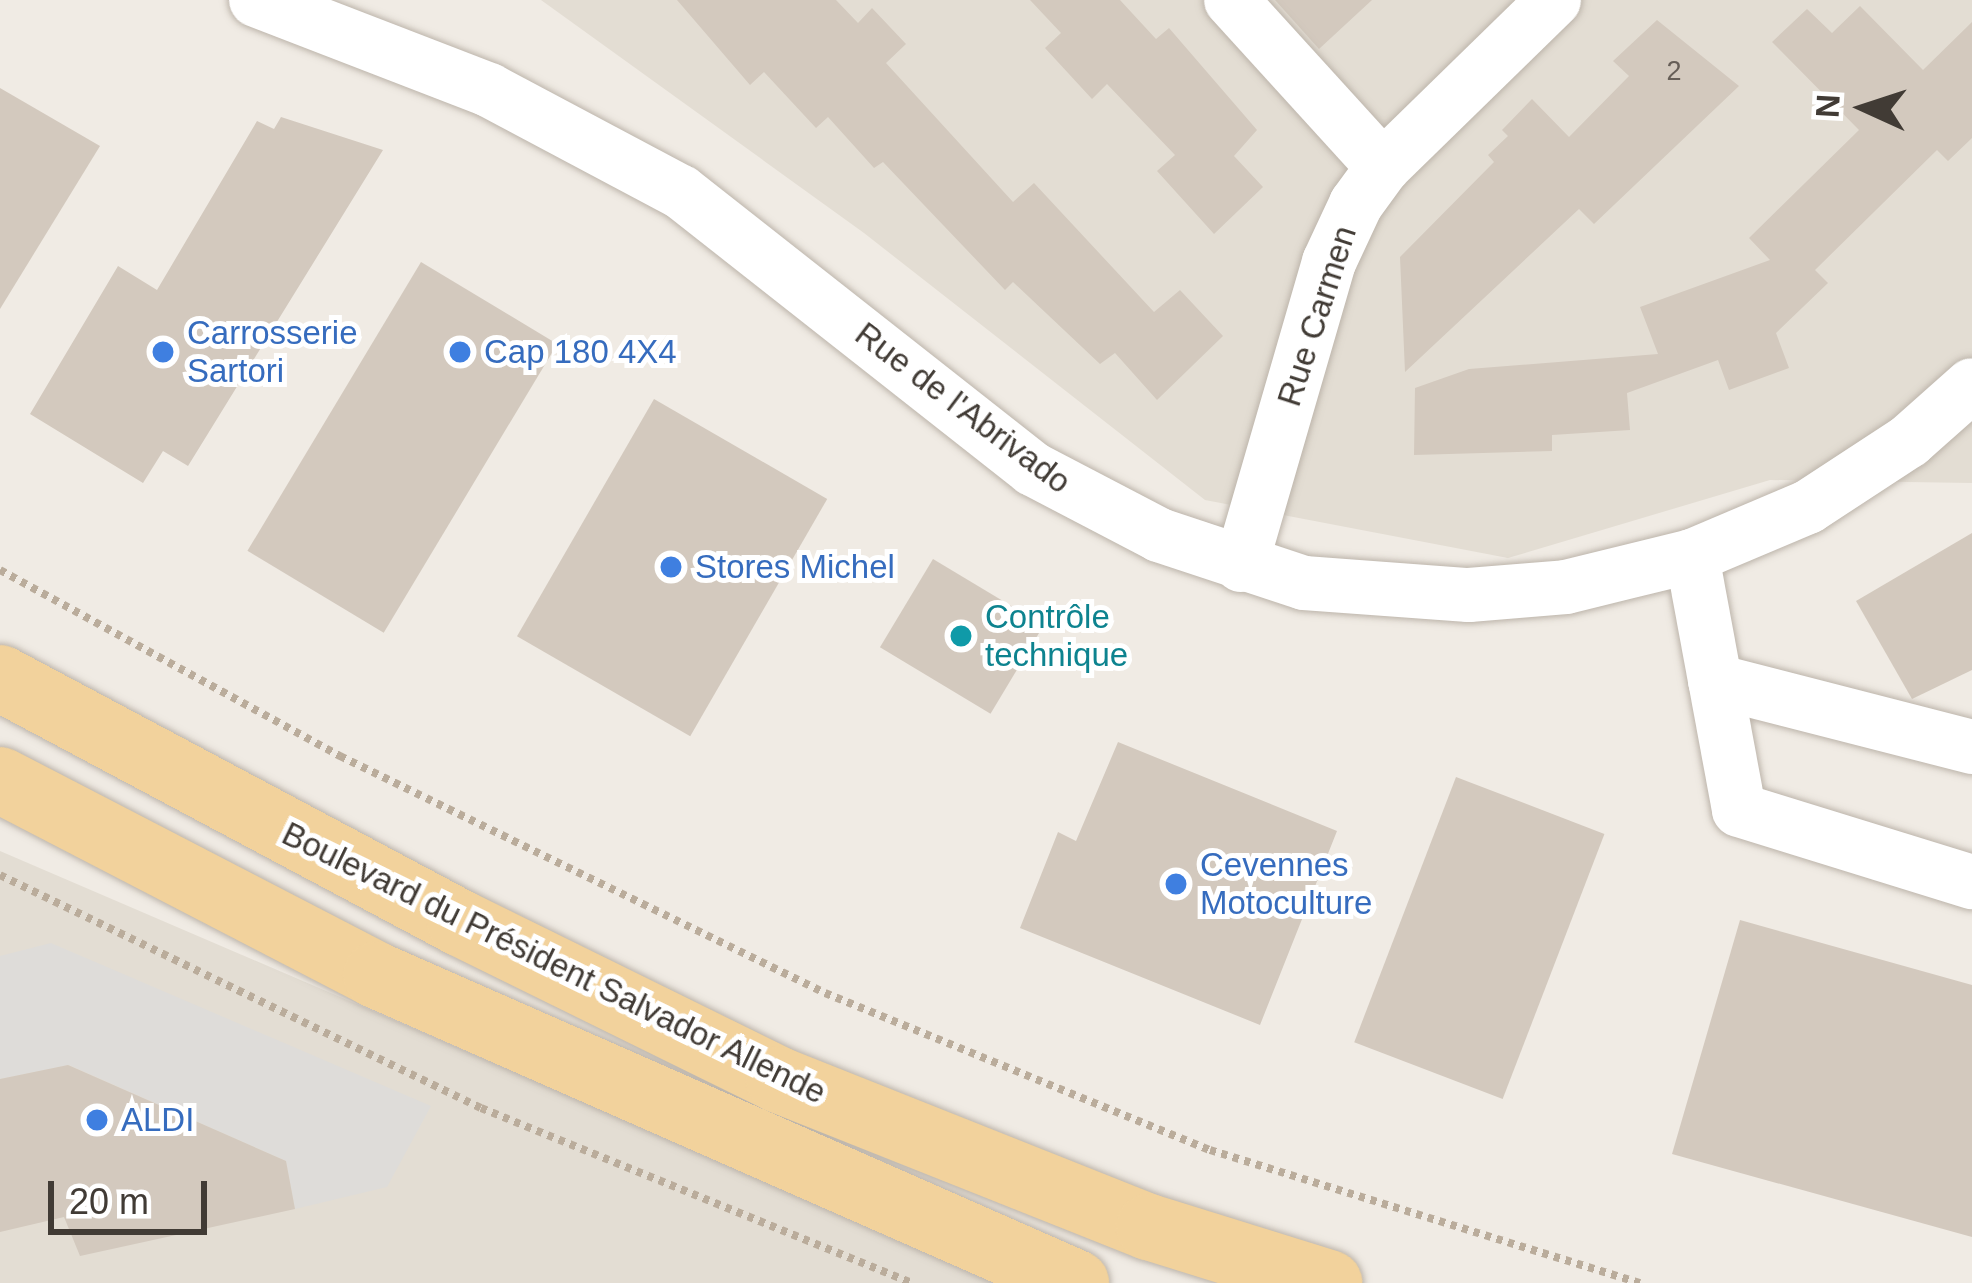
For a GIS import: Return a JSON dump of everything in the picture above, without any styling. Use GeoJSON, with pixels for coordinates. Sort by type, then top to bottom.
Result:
{"type":"FeatureCollection","features":[{"type":"Feature","properties":{"kind":"main road","name":"Boulevard du Président Salvador Allende"},"geometry":{"type":"LineString","coordinates":[[0,678],[460,923],[779,1080],[1149,1226],[1329,1283]]}},
{"type":"Feature","properties":{"kind":"main road"},"geometry":{"type":"LineString","coordinates":[[0,780],[376,975],[1076,1283]]}},
{"type":"Feature","properties":{"kind":"street","name":"Rue de l'Abrivado"},"geometry":{"type":"LineString","coordinates":[[256,0],[489,90],[680,192],[1033,469],[1125,520],[1241,565],[1325,586],[1468,595],[1566,587],[1692,556],[1808,507],[1909,441],[1972,385]]}},
{"type":"Feature","properties":{"kind":"street"},"geometry":{"type":"LineString","coordinates":[[1231,0],[1383,166]]}},
{"type":"Feature","properties":{"kind":"street","name":"Rue Carmen"},"geometry":{"type":"LineString","coordinates":[[1241,565],[1330,262],[1383,166],[1554,0]]}},
{"type":"Feature","properties":{"kind":"street"},"geometry":{"type":"LineString","coordinates":[[1692,556],[1739,810],[1972,882]]}},
{"type":"Feature","properties":{"kind":"street"},"geometry":{"type":"LineString","coordinates":[[1715,681],[1972,747]]}},
{"type":"Feature","properties":{"kind":"path"},"geometry":{"type":"LineString","coordinates":[[0,570],[340,756],[825,993],[1210,1150],[1640,1283]]}},
{"type":"Feature","properties":{"kind":"path"},"geometry":{"type":"LineString","coordinates":[[0,875],[481,1108],[912,1283]]}},
{"type":"Feature","properties":{"kind":"shaded area"},"geometry":{"type":"Polygon","coordinates":[[[541,0],[1972,0],[1972,483],[1770,480],[1508,558],[1205,500],[864,233],[541,0]]]}},
{"type":"Feature","properties":{"kind":"shaded area"},"geometry":{"type":"Polygon","coordinates":[[[0,851],[1006,1283],[0,1283],[0,851]]]}},
{"type":"Feature","properties":{"kind":"shaded area"},"geometry":{"type":"Polygon","coordinates":[[[51,943],[431,1106],[387,1187],[295,1209],[286,1161],[69,1065],[0,1079],[0,956],[51,943]]]}},
{"type":"Feature","properties":{"kind":"building"},"geometry":{"type":"Polygon","coordinates":[[[677,0],[836,0],[858,23],[872,8],[906,44],[886,63],[1013,202],[1034,183],[1154,312],[1180,290],[1223,336],[1157,400],[1115,353],[1100,364],[1013,282],[1005,290],[883,162],[874,168],[828,117],[816,128],[764,72],[750,85],[677,0]]]}},
{"type":"Feature","properties":{"kind":"building"},"geometry":{"type":"Polygon","coordinates":[[[1030,0],[1120,0],[1156,39],[1169,28],[1257,130],[1234,156],[1263,187],[1214,234],[1157,171],[1175,155],[1107,84],[1092,99],[1045,48],[1061,33],[1030,0]]]}},
{"type":"Feature","properties":{"kind":"building"},"geometry":{"type":"Polygon","coordinates":[[[1275,0],[1372,0],[1319,49],[1275,0]]]}},
{"type":"Feature","properties":{"kind":"building"},"geometry":{"type":"Polygon","coordinates":[[[1860,6],[1923,70],[1972,22],[1972,138],[1948,161],[1937,150],[1815,270],[1828,283],[1776,333],[1789,368],[1729,390],[1718,360],[1627,393],[1630,430],[1552,435],[1552,451],[1414,455],[1415,388],[1469,369],[1658,354],[1640,307],[1770,260],[1749,238],[1859,130],[1772,42],[1807,9],[1832,33],[1860,6]]]}},
{"type":"Feature","properties":{"kind":"building"},"geometry":{"type":"Polygon","coordinates":[[[1657,20],[1739,86],[1594,224],[1579,209],[1405,372],[1400,257],[1494,162],[1488,155],[1508,136],[1502,130],[1532,99],[1569,137],[1629,76],[1613,61],[1657,20]]]}},
{"type":"Feature","properties":{"kind":"building"},"geometry":{"type":"Polygon","coordinates":[[[0,88],[100,146],[0,309],[0,88]]]}},
{"type":"Feature","properties":{"kind":"building","name":"Carrosserie Sartori"},"geometry":{"type":"Polygon","coordinates":[[[281,117],[383,150],[188,466],[163,451],[143,483],[30,414],[118,266],[157,290],[257,121],[274,129],[281,117]]]}},
{"type":"Feature","properties":{"kind":"building"},"geometry":{"type":"Polygon","coordinates":[[[421,262],[557,344],[384,633],[247,551],[421,262]]]}},
{"type":"Feature","properties":{"kind":"building","name":"Stores Michel"},"geometry":{"type":"Polygon","coordinates":[[[654,399],[827,499],[690,736],[517,636],[654,399]]]}},
{"type":"Feature","properties":{"kind":"building"},"geometry":{"type":"Polygon","coordinates":[[[1972,533],[1972,670],[1912,699],[1856,601],[1972,533]]]}},
{"type":"Feature","properties":{"kind":"building","name":"Contrôle technique"},"geometry":{"type":"Polygon","coordinates":[[[933,559],[1044,625],[991,714],[880,647],[933,559]]]}},
{"type":"Feature","properties":{"kind":"building","name":"Cevennes Motoculture"},"geometry":{"type":"Polygon","coordinates":[[[1118,742],[1337,831],[1260,1025],[1020,928],[1058,832],[1076,841],[1118,742]]]}},
{"type":"Feature","properties":{"kind":"building"},"geometry":{"type":"Polygon","coordinates":[[[1456,777],[1604,834],[1503,1099],[1354,1042],[1456,777]]]}},
{"type":"Feature","properties":{"kind":"building"},"geometry":{"type":"Polygon","coordinates":[[[1740,920],[1972,985],[1972,1237],[1672,1154],[1740,920]]]}},
{"type":"Feature","properties":{"kind":"building","name":"ALDI"},"geometry":{"type":"Polygon","coordinates":[[[68,1065],[286,1161],[295,1209],[80,1256],[64,1217],[0,1232],[0,1079],[68,1065]]]}},
{"type":"Feature","properties":{"kind":"place","name":"Carrosserie Sartori"},"geometry":{"type":"Point","coordinates":[163,352]}},
{"type":"Feature","properties":{"kind":"place","name":"Cap 180 4X4"},"geometry":{"type":"Point","coordinates":[460,352]}},
{"type":"Feature","properties":{"kind":"place","name":"Stores Michel"},"geometry":{"type":"Point","coordinates":[671,567]}},
{"type":"Feature","properties":{"kind":"place","name":"Contrôle technique"},"geometry":{"type":"Point","coordinates":[961,636]}},
{"type":"Feature","properties":{"kind":"place","name":"Cevennes Motoculture"},"geometry":{"type":"Point","coordinates":[1176,884]}},
{"type":"Feature","properties":{"kind":"place","name":"ALDI"},"geometry":{"type":"Point","coordinates":[97,1120]}}]}
